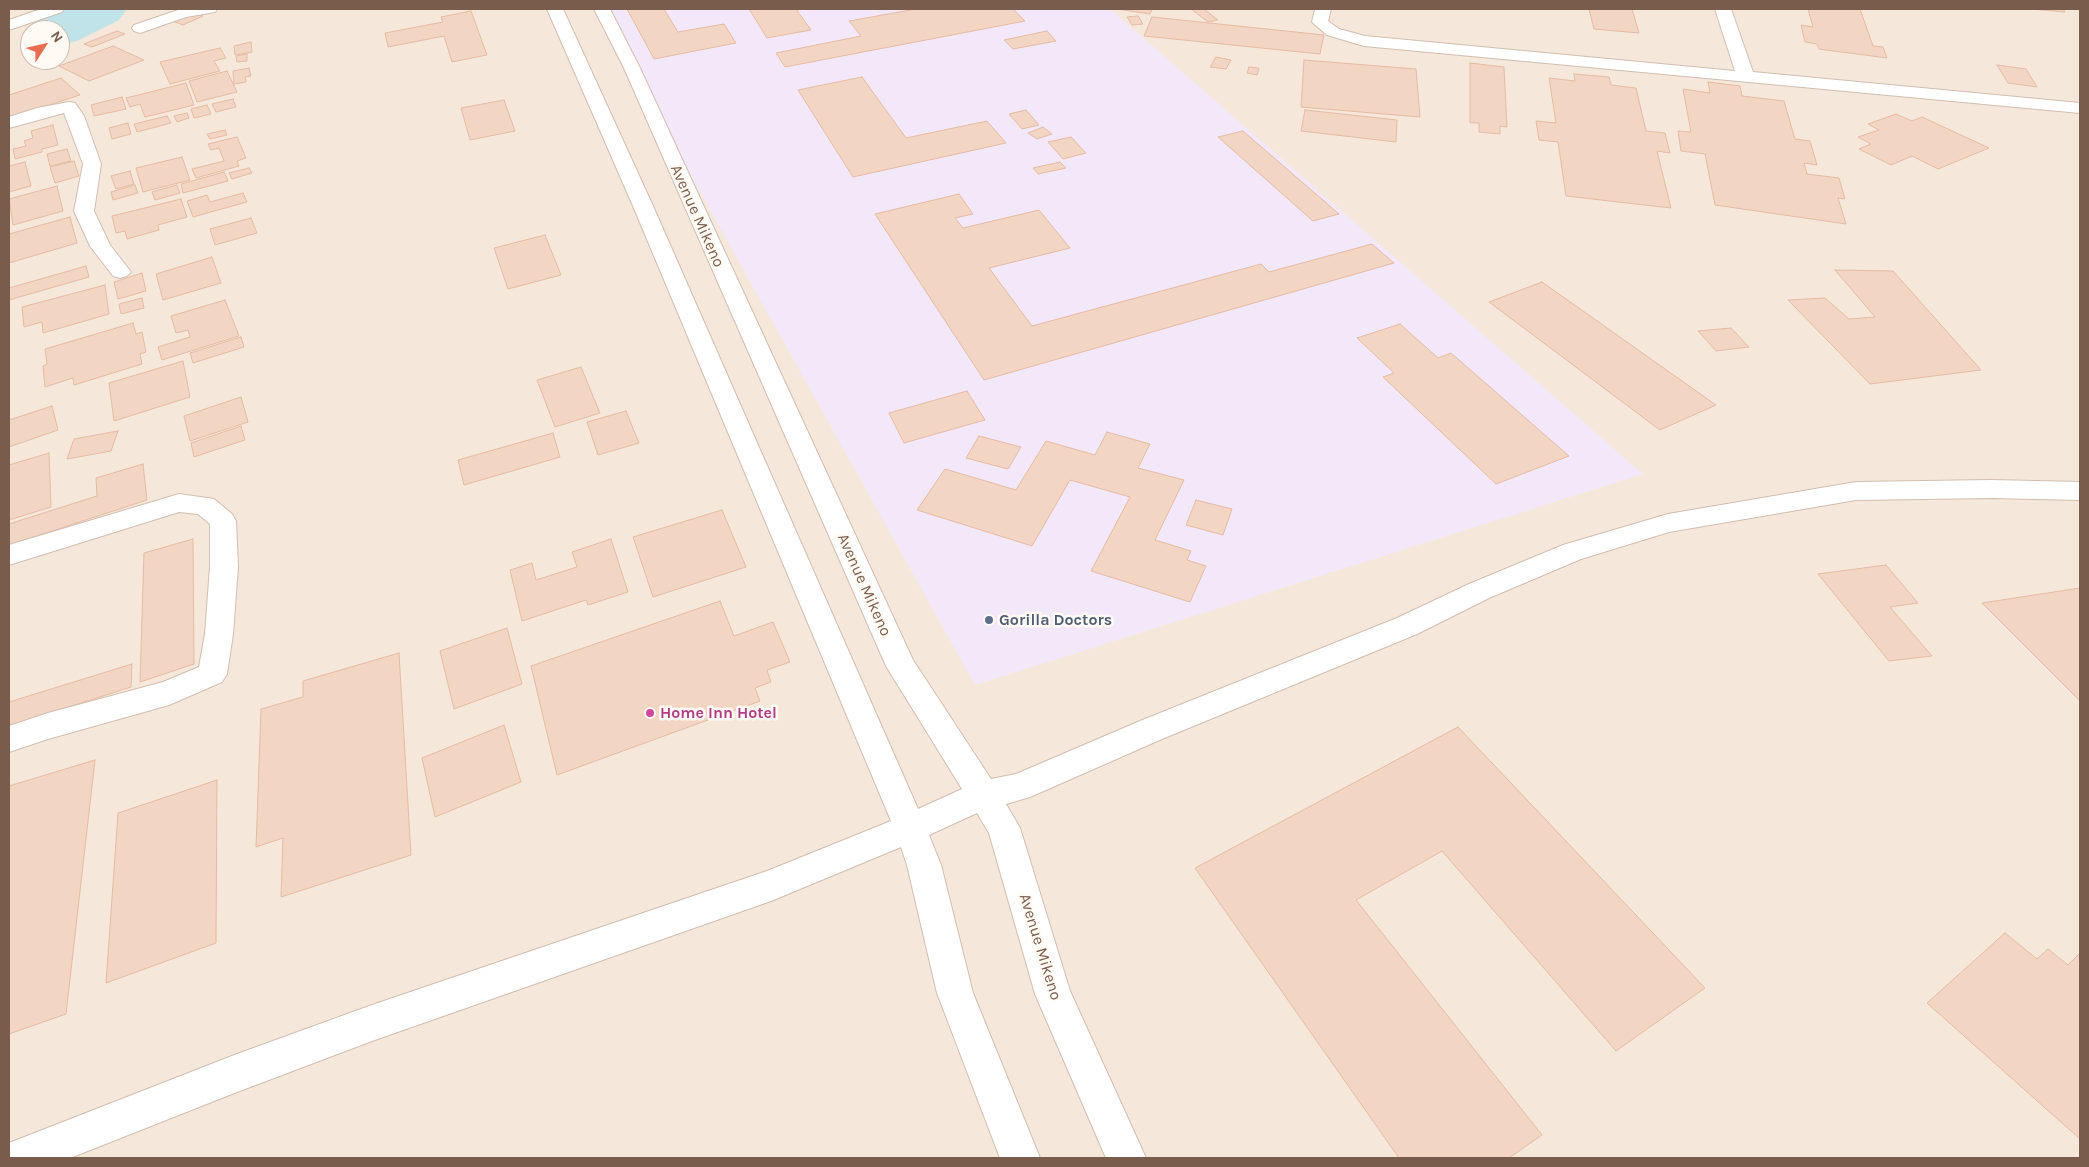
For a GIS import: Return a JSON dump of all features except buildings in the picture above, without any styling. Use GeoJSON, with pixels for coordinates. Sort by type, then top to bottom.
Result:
{"type":"FeatureCollection","features":[{"type":"Feature","properties":{"kind":"street"},"geometry":{"type":"LineString","coordinates":[[9,25],[56,9]]}},
{"type":"Feature","properties":{"kind":"street"},"geometry":{"type":"LineString","coordinates":[[140,28],[183,12],[209,9]]}},
{"type":"Feature","properties":{"kind":"street"},"geometry":{"type":"LineString","coordinates":[[555,9],[643,206],[910,828],[924,865],[955,993],[1020,1158]]}},
{"type":"Feature","properties":{"kind":"street","name":"Avenue Mikeno"},"geometry":{"type":"LineString","coordinates":[[602,9],[632,68],[901,666],[1004,828],[1053,994],[1126,1158]]}},
{"type":"Feature","properties":{"kind":"street"},"geometry":{"type":"LineString","coordinates":[[1323,9],[1320,22],[1333,32],[1364,42],[2080,108]]}},
{"type":"Feature","properties":{"kind":"street"},"geometry":{"type":"LineString","coordinates":[[1723,9],[1746,77]]}},
{"type":"Feature","properties":{"kind":"street"},"geometry":{"type":"LineString","coordinates":[[9,123],[43,112],[69,107],[75,116],[92,164],[84,211],[100,246],[120,272]]}},
{"type":"Feature","properties":{"kind":"street"},"geometry":{"type":"LineString","coordinates":[[21,1158],[372,1022],[771,885],[910,828],[983,795],[1019,787],[1151,730],[1407,626],[1479,591],[1572,552],[1668,523],[1856,491],[1991,489],[2080,492]]}},
{"type":"Feature","properties":{"kind":"street"},"geometry":{"type":"LineString","coordinates":[[9,555],[179,503],[205,506],[223,521],[224,567],[219,634],[212,674],[170,693],[48,726],[9,739]]}},
{"type":"Feature","properties":{"kind":"shaded area"},"geometry":{"type":"Polygon","coordinates":[[[9,9],[2080,9],[2080,1158],[9,1158],[9,9]]]}},
{"type":"Feature","properties":{"kind":"shaded area"},"geometry":{"type":"Polygon","coordinates":[[[598,9],[1110,9],[1643,474],[975,685],[598,9]]]}},
{"type":"Feature","properties":{"kind":"waterway"},"geometry":{"type":"LineString","coordinates":[[70,24],[101,9]]}},
{"type":"Feature","properties":{"kind":"place","name":"Gorilla Doctors"},"geometry":{"type":"Point","coordinates":[989,620]}},
{"type":"Feature","properties":{"kind":"place","name":"Home Inn Hotel"},"geometry":{"type":"Point","coordinates":[650,713]}}]}
